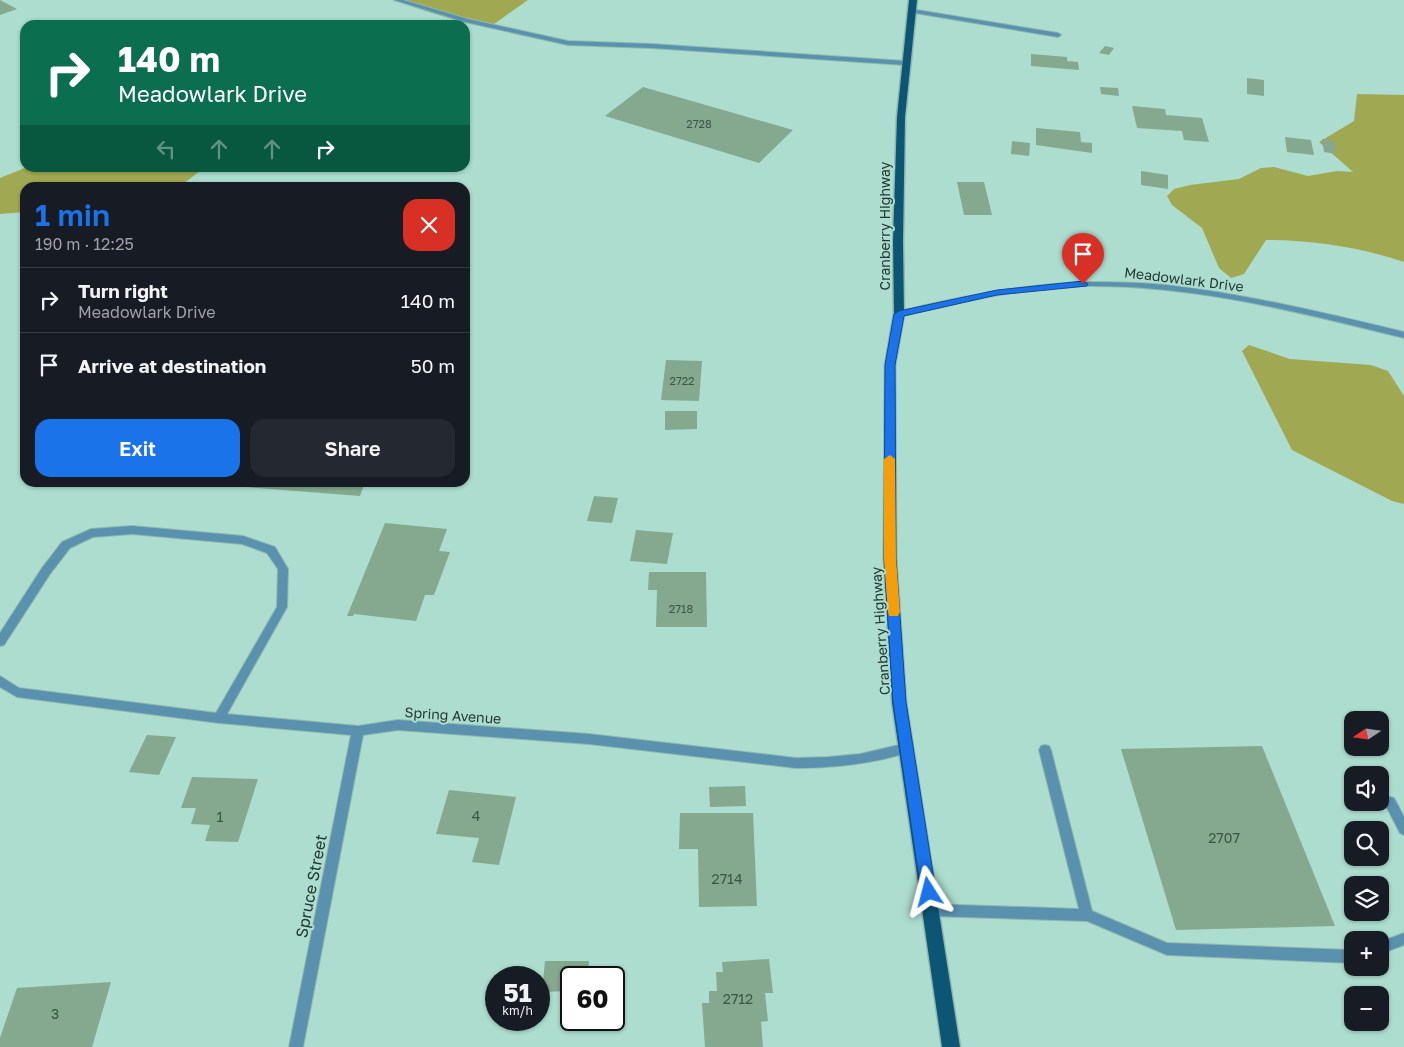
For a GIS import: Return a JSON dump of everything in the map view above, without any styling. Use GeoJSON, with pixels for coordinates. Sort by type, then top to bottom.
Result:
{"type":"FeatureCollection","features":[{"type":"Feature","properties":{"kind":"main road","name":"Cranberry Highway"},"geometry":{"type":"LineString","coordinates":[[912,6],[905,63],[899,167],[899,314],[890,365],[890,559],[899,702],[951,1047]]}},
{"type":"Feature","properties":{"kind":"street"},"geometry":{"type":"LineString","coordinates":[[397,0],[464,20]]}},
{"type":"Feature","properties":{"kind":"street"},"geometry":{"type":"LineString","coordinates":[[912,6],[1058,34]]}},
{"type":"Feature","properties":{"kind":"street"},"geometry":{"type":"LineString","coordinates":[[470,22],[568,43],[652,46],[905,63]]}},
{"type":"Feature","properties":{"kind":"street","name":"Meadowlark Drive"},"geometry":{"type":"LineString","coordinates":[[899,314],[1007,291],[1054,286],[1107,284],[1223,295],[1404,335]]}},
{"type":"Feature","properties":{"kind":"street"},"geometry":{"type":"LineString","coordinates":[[0,642],[46,571],[66,545],[91,533],[132,530],[243,540],[261,546],[271,550],[283,569],[282,607],[219,718]]}},
{"type":"Feature","properties":{"kind":"street","name":"Spring Avenue"},"geometry":{"type":"LineString","coordinates":[[0,681],[17,692],[219,718],[358,730],[398,726],[562,737],[804,764],[844,762],[884,756],[907,748]]}},
{"type":"Feature","properties":{"kind":"street","name":"Spruce Street"},"geometry":{"type":"LineString","coordinates":[[296,1047],[358,730]]}},
{"type":"Feature","properties":{"kind":"street"},"geometry":{"type":"LineString","coordinates":[[1045,750],[1087,915]]}},
{"type":"Feature","properties":{"kind":"street"},"geometry":{"type":"LineString","coordinates":[[1390,802],[1404,829]]}},
{"type":"Feature","properties":{"kind":"street"},"geometry":{"type":"LineString","coordinates":[[931,910],[1087,915],[1167,949],[1344,958]]}},
{"type":"Feature","properties":{"kind":"street"},"geometry":{"type":"LineString","coordinates":[[1389,944],[1404,938]]}},
{"type":"Feature","properties":{"kind":"green space"},"geometry":{"type":"Polygon","coordinates":[[[398,0],[528,0],[494,24],[456,20],[398,0]]]}},
{"type":"Feature","properties":{"kind":"green space"},"geometry":{"type":"Polygon","coordinates":[[[1357,94],[1404,95],[1404,262],[1336,245],[1266,240],[1244,274],[1231,278],[1219,268],[1202,228],[1172,205],[1167,196],[1174,189],[1190,185],[1239,179],[1261,168],[1274,167],[1308,176],[1337,171],[1353,172],[1319,142],[1354,121],[1357,94]]]}},
{"type":"Feature","properties":{"kind":"green space"},"geometry":{"type":"Polygon","coordinates":[[[20,170],[20,172],[199,172],[186,182],[20,182],[20,212],[0,214],[0,178],[20,170]]]}},
{"type":"Feature","properties":{"kind":"green space"},"geometry":{"type":"Polygon","coordinates":[[[1249,345],[1290,359],[1371,365],[1388,371],[1404,396],[1404,504],[1392,501],[1292,450],[1242,351],[1249,345]]]}},
{"type":"Feature","properties":{"kind":"building"},"geometry":{"type":"Polygon","coordinates":[[[0,0],[17,9],[0,15],[0,0]]]}},
{"type":"Feature","properties":{"kind":"building"},"geometry":{"type":"Polygon","coordinates":[[[1105,46],[1114,48],[1109,55],[1099,53],[1105,46]]]}},
{"type":"Feature","properties":{"kind":"building"},"geometry":{"type":"Polygon","coordinates":[[[1031,54],[1067,57],[1067,61],[1078,62],[1079,70],[1031,66],[1031,54]]]}},
{"type":"Feature","properties":{"kind":"building"},"geometry":{"type":"Polygon","coordinates":[[[1247,78],[1264,80],[1264,96],[1247,94],[1247,78]]]}},
{"type":"Feature","properties":{"kind":"building"},"geometry":{"type":"Polygon","coordinates":[[[643,87],[793,130],[759,163],[605,116],[643,87]]]}},
{"type":"Feature","properties":{"kind":"building"},"geometry":{"type":"Polygon","coordinates":[[[1100,87],[1118,88],[1119,96],[1101,94],[1100,87]]]}},
{"type":"Feature","properties":{"kind":"building"},"geometry":{"type":"Polygon","coordinates":[[[1132,106],[1165,109],[1166,115],[1202,118],[1209,142],[1184,140],[1182,131],[1137,128],[1132,106]]]}},
{"type":"Feature","properties":{"kind":"building"},"geometry":{"type":"Polygon","coordinates":[[[1036,128],[1080,132],[1081,142],[1092,143],[1092,153],[1036,145],[1036,128]]]}},
{"type":"Feature","properties":{"kind":"building"},"geometry":{"type":"Polygon","coordinates":[[[1285,137],[1311,140],[1314,155],[1287,152],[1285,137]]]}},
{"type":"Feature","properties":{"kind":"building"},"geometry":{"type":"Polygon","coordinates":[[[1322,139],[1334,141],[1336,154],[1324,152],[1322,139]]]}},
{"type":"Feature","properties":{"kind":"building"},"geometry":{"type":"Polygon","coordinates":[[[1012,141],[1030,143],[1029,156],[1011,154],[1012,141]]]}},
{"type":"Feature","properties":{"kind":"building"},"geometry":{"type":"Polygon","coordinates":[[[1141,171],[1168,175],[1168,189],[1141,185],[1141,171]]]}},
{"type":"Feature","properties":{"kind":"building"},"geometry":{"type":"Polygon","coordinates":[[[957,182],[984,182],[992,215],[964,215],[957,182]]]}},
{"type":"Feature","properties":{"kind":"building"},"geometry":{"type":"Polygon","coordinates":[[[666,360],[702,361],[699,401],[661,400],[666,360]]]}},
{"type":"Feature","properties":{"kind":"building"},"geometry":{"type":"Polygon","coordinates":[[[665,411],[697,411],[697,429],[665,430],[665,411]]]}},
{"type":"Feature","properties":{"kind":"building"},"geometry":{"type":"Polygon","coordinates":[[[246,487],[363,487],[360,496],[246,487]]]}},
{"type":"Feature","properties":{"kind":"building"},"geometry":{"type":"Polygon","coordinates":[[[594,496],[618,498],[612,523],[587,521],[594,496]]]}},
{"type":"Feature","properties":{"kind":"building"},"geometry":{"type":"Polygon","coordinates":[[[385,523],[447,529],[439,551],[450,552],[434,595],[425,595],[416,621],[354,614],[353,616],[347,616],[385,523]]]}},
{"type":"Feature","properties":{"kind":"building"},"geometry":{"type":"Polygon","coordinates":[[[636,530],[673,533],[667,564],[630,561],[636,530]]]}},
{"type":"Feature","properties":{"kind":"building"},"geometry":{"type":"Polygon","coordinates":[[[649,572],[706,572],[707,627],[656,627],[657,590],[648,590],[649,572]]]}},
{"type":"Feature","properties":{"kind":"building"},"geometry":{"type":"Polygon","coordinates":[[[147,735],[176,737],[159,775],[129,772],[147,735]]]}},
{"type":"Feature","properties":{"kind":"building"},"geometry":{"type":"Polygon","coordinates":[[[1262,746],[1335,926],[1176,930],[1121,749],[1262,746]]]}},
{"type":"Feature","properties":{"kind":"building"},"geometry":{"type":"Polygon","coordinates":[[[192,777],[258,779],[238,842],[205,841],[210,825],[191,824],[196,808],[181,808],[192,777]]]}},
{"type":"Feature","properties":{"kind":"building"},"geometry":{"type":"Polygon","coordinates":[[[745,786],[746,806],[710,807],[709,787],[745,786]]]}},
{"type":"Feature","properties":{"kind":"building"},"geometry":{"type":"Polygon","coordinates":[[[449,790],[516,797],[499,865],[472,862],[479,838],[436,834],[449,790]]]}},
{"type":"Feature","properties":{"kind":"building"},"geometry":{"type":"Polygon","coordinates":[[[680,813],[753,813],[757,906],[699,907],[698,849],[679,849],[680,813]]]}},
{"type":"Feature","properties":{"kind":"building"},"geometry":{"type":"Polygon","coordinates":[[[769,959],[773,993],[765,993],[768,1021],[761,1022],[763,1047],[705,1047],[702,1003],[709,1003],[709,991],[717,991],[716,972],[723,972],[722,962],[769,959]]]}},
{"type":"Feature","properties":{"kind":"building"},"geometry":{"type":"Polygon","coordinates":[[[545,961],[589,961],[589,966],[560,966],[560,991],[550,992],[550,966],[545,966],[545,961]]]}},
{"type":"Feature","properties":{"kind":"building"},"geometry":{"type":"Polygon","coordinates":[[[111,982],[92,1047],[0,1047],[0,1038],[17,988],[111,982]]]}},
{"type":"Feature","properties":{"kind":"slow traffic"},"geometry":{"type":"LineString","coordinates":[[890,459],[890,559],[894,612]]}},
{"type":"Feature","properties":{"kind":"route"},"geometry":{"type":"LineString","coordinates":[[929,892],[899,702],[890,559],[890,365],[899,314],[997,292],[1083,284]]}}]}
